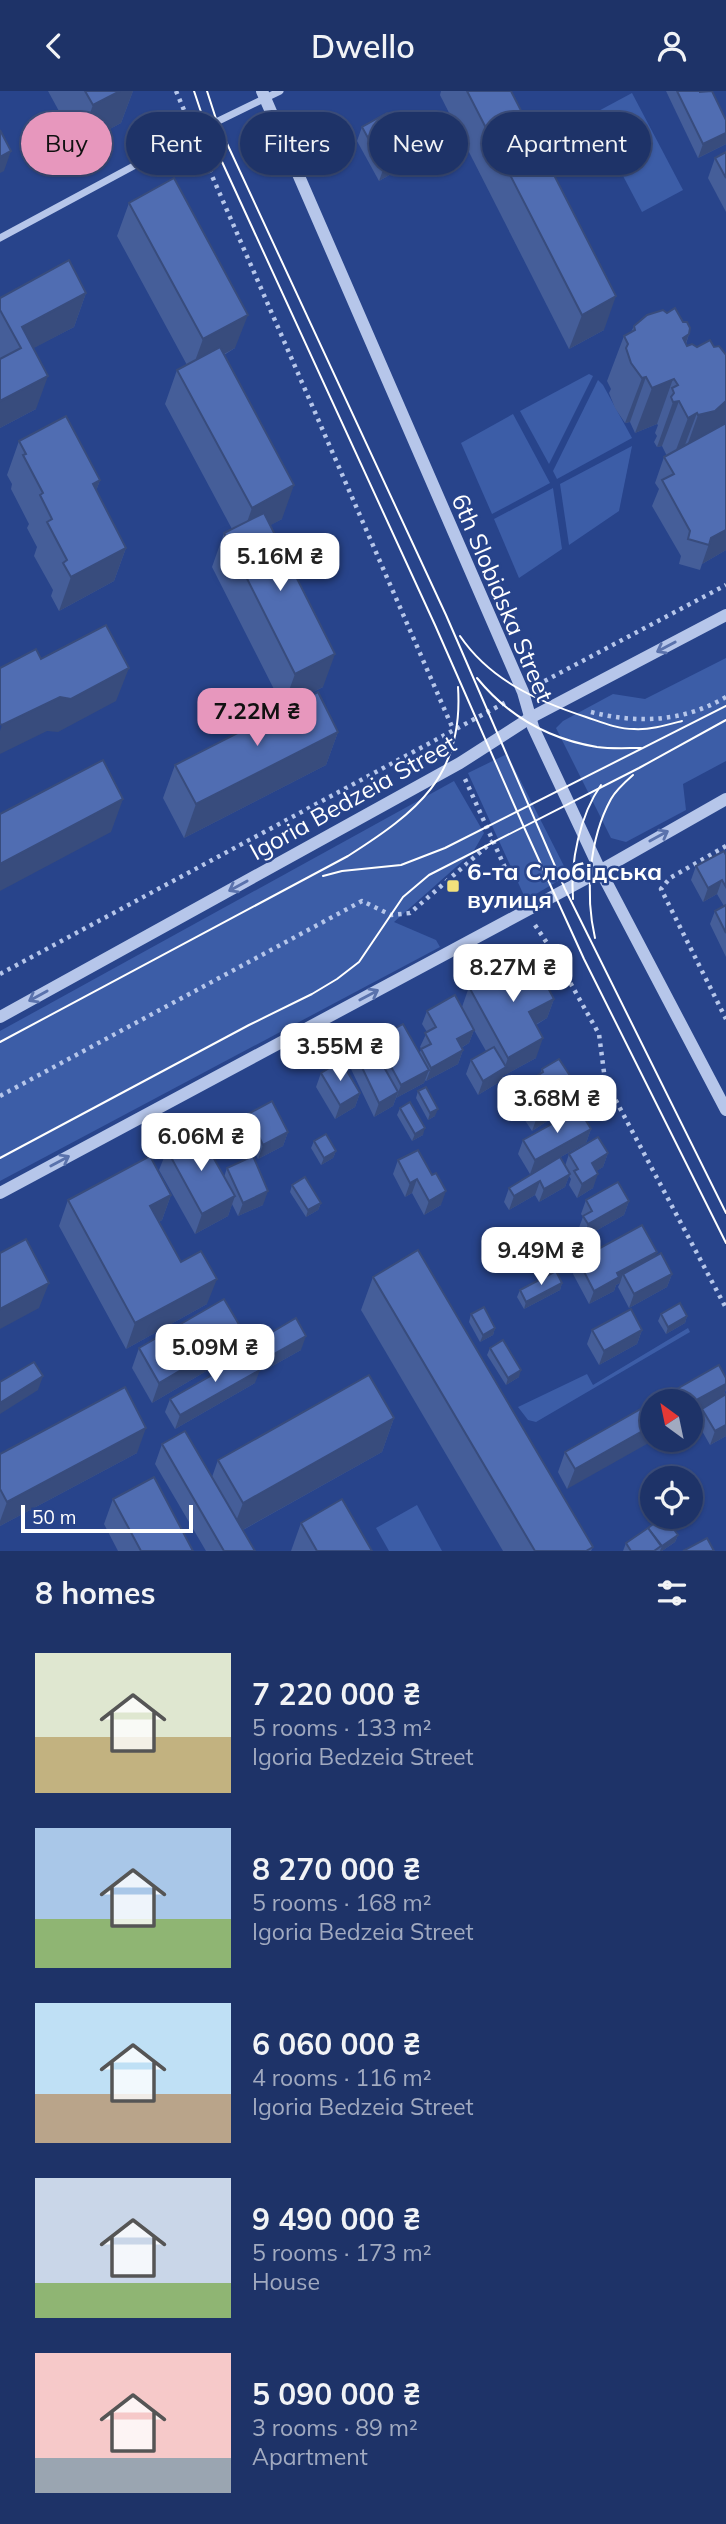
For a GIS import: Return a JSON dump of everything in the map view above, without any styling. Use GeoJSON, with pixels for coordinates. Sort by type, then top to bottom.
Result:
{"type":"FeatureCollection","features":[{"type":"Feature","properties":{"kind":"street"},"geometry":{"type":"LineString","coordinates":[[226,116],[264,95],[280,91]]}},
{"type":"Feature","properties":{"kind":"street","name":"6th Slobidska Street"},"geometry":{"type":"LineString","coordinates":[[264,95],[523,692],[530,718],[600,870],[726,1110]]}},
{"type":"Feature","properties":{"kind":"street"},"geometry":{"type":"LineString","coordinates":[[0,238],[126,170]]}},
{"type":"Feature","properties":{"kind":"street","name":"Igoria Bedzeia Street"},"geometry":{"type":"LineString","coordinates":[[0,1017],[451,769],[530,718],[726,615]]}},
{"type":"Feature","properties":{"kind":"street"},"geometry":{"type":"LineString","coordinates":[[0,1193],[600,870],[726,799]]}},
{"type":"Feature","properties":{"kind":"path"},"geometry":{"type":"LineString","coordinates":[[176,91],[185,112]]}},
{"type":"Feature","properties":{"kind":"path"},"geometry":{"type":"LineString","coordinates":[[0,974],[453,729],[212,175]]}},
{"type":"Feature","properties":{"kind":"path"},"geometry":{"type":"LineString","coordinates":[[574,677],[570,668],[726,585]]}},
{"type":"Feature","properties":{"kind":"path"},"geometry":{"type":"LineString","coordinates":[[591,712],[621,720],[667,719],[710,706],[726,697]]}},
{"type":"Feature","properties":{"kind":"path"},"geometry":{"type":"LineString","coordinates":[[463,775],[508,872]]}},
{"type":"Feature","properties":{"kind":"path"},"geometry":{"type":"LineString","coordinates":[[0,1097],[362,901],[391,915],[410,913],[493,841]]}},
{"type":"Feature","properties":{"kind":"path"},"geometry":{"type":"LineString","coordinates":[[726,846],[670,878],[662,889],[726,1019]]}},
{"type":"Feature","properties":{"kind":"path"},"geometry":{"type":"LineString","coordinates":[[535,925],[599,1034],[605,1080],[726,1308]]}},
{"type":"Feature","properties":{"kind":"shaded area"},"geometry":{"type":"Polygon","coordinates":[[[632,93],[642,112],[597,112],[632,93]]]}},
{"type":"Feature","properties":{"kind":"shaded area"},"geometry":{"type":"Polygon","coordinates":[[[651,129],[683,190],[642,212],[623,175],[651,175],[651,129]]]}},
{"type":"Feature","properties":{"kind":"shaded area"},"geometry":{"type":"Polygon","coordinates":[[[589,374],[593,376],[549,464],[520,411],[589,374]]]}},
{"type":"Feature","properties":{"kind":"shaded area"},"geometry":{"type":"Polygon","coordinates":[[[598,380],[632,438],[557,479],[553,471],[598,380]]]}},
{"type":"Feature","properties":{"kind":"shaded area"},"geometry":{"type":"Polygon","coordinates":[[[513,414],[550,483],[492,514],[461,443],[513,414]]]}},
{"type":"Feature","properties":{"kind":"shaded area"},"geometry":{"type":"Polygon","coordinates":[[[632,446],[619,511],[569,545],[560,484],[632,446]]]}},
{"type":"Feature","properties":{"kind":"shaded area"},"geometry":{"type":"Polygon","coordinates":[[[553,488],[562,549],[519,578],[494,519],[553,488]]]}},
{"type":"Feature","properties":{"kind":"shaded area"},"geometry":{"type":"Polygon","coordinates":[[[726,658],[726,761],[683,784],[686,810],[626,842],[611,838],[556,728],[563,721],[613,694],[645,699],[726,658]]]}},
{"type":"Feature","properties":{"kind":"shaded area"},"geometry":{"type":"Polygon","coordinates":[[[507,754],[566,874],[526,900],[468,773],[507,754]]]}},
{"type":"Feature","properties":{"kind":"shaded area"},"geometry":{"type":"Polygon","coordinates":[[[454,781],[484,833],[473,852],[394,922],[436,940],[440,947],[0,1181],[0,1031],[454,781]]]}},
{"type":"Feature","properties":{"kind":"shaded area"},"geometry":{"type":"Polygon","coordinates":[[[688,1328],[690,1332],[536,1422],[528,1420],[518,1407],[587,1374],[593,1385],[688,1328]]]}},
{"type":"Feature","properties":{"kind":"shaded area"},"geometry":{"type":"Polygon","coordinates":[[[417,1505],[442,1551],[389,1551],[376,1528],[417,1505]]]}},
{"type":"Feature","properties":{"kind":"building"},"geometry":{"type":"Polygon","coordinates":[[[85,91],[120,91],[93,105],[85,91]]]}},
{"type":"Feature","properties":{"kind":"building"},"geometry":{"type":"Polygon","coordinates":[[[467,91],[511,91],[522,112],[482,112],[482,120],[467,91]]]}},
{"type":"Feature","properties":{"kind":"building"},"geometry":{"type":"Polygon","coordinates":[[[677,91],[712,91],[726,120],[726,133],[703,144],[677,91]]]}},
{"type":"Feature","properties":{"kind":"building"},"geometry":{"type":"Polygon","coordinates":[[[369,123],[369,140],[362,127],[369,123]]]}},
{"type":"Feature","properties":{"kind":"building"},"geometry":{"type":"Polygon","coordinates":[[[0,130],[11,151],[0,157],[0,130]]]}},
{"type":"Feature","properties":{"kind":"building"},"geometry":{"type":"Polygon","coordinates":[[[726,152],[726,178],[715,158],[726,152]]]}},
{"type":"Feature","properties":{"kind":"building"},"geometry":{"type":"Polygon","coordinates":[[[510,175],[554,175],[616,296],[582,315],[510,175]]]}},
{"type":"Feature","properties":{"kind":"building"},"geometry":{"type":"Polygon","coordinates":[[[174,178],[248,315],[203,339],[129,203],[174,178]]]}},
{"type":"Feature","properties":{"kind":"building"},"geometry":{"type":"Polygon","coordinates":[[[69,260],[86,293],[22,327],[48,376],[0,401],[0,359],[21,348],[0,310],[0,298],[69,260]]]}},
{"type":"Feature","properties":{"kind":"building"},"geometry":{"type":"Polygon","coordinates":[[[675,308],[690,328],[689,334],[683,338],[687,346],[692,344],[697,347],[710,340],[714,347],[719,346],[726,355],[726,401],[715,411],[697,413],[688,418],[679,401],[673,402],[671,397],[674,393],[672,388],[678,385],[674,379],[652,388],[646,377],[642,378],[631,363],[624,336],[635,330],[634,326],[647,315],[663,310],[667,313],[675,308]]]}},
{"type":"Feature","properties":{"kind":"building"},"geometry":{"type":"Polygon","coordinates":[[[220,347],[294,485],[252,508],[177,370],[220,347]]]}},
{"type":"Feature","properties":{"kind":"building"},"geometry":{"type":"Polygon","coordinates":[[[66,416],[100,480],[93,484],[126,548],[71,577],[63,563],[67,560],[47,522],[52,519],[40,495],[43,493],[23,455],[26,454],[19,441],[66,416]]]}},
{"type":"Feature","properties":{"kind":"building"},"geometry":{"type":"Polygon","coordinates":[[[726,423],[726,530],[711,538],[709,545],[688,539],[690,531],[662,480],[674,474],[664,457],[726,423]]]}},
{"type":"Feature","properties":{"kind":"building"},"geometry":{"type":"Polygon","coordinates":[[[264,513],[335,654],[295,674],[224,533],[264,513]]]}},
{"type":"Feature","properties":{"kind":"building"},"geometry":{"type":"Polygon","coordinates":[[[106,625],[129,668],[71,699],[60,697],[0,724],[0,668],[36,649],[41,659],[106,625]]]}},
{"type":"Feature","properties":{"kind":"building"},"geometry":{"type":"Polygon","coordinates":[[[318,692],[338,732],[196,804],[175,765],[318,692]]]}},
{"type":"Feature","properties":{"kind":"building"},"geometry":{"type":"Polygon","coordinates":[[[103,760],[123,799],[0,864],[0,814],[103,760]]]}},
{"type":"Feature","properties":{"kind":"building"},"geometry":{"type":"Polygon","coordinates":[[[724,851],[726,887],[722,880],[708,888],[696,866],[724,851]]]}},
{"type":"Feature","properties":{"kind":"building"},"geometry":{"type":"Polygon","coordinates":[[[726,905],[726,933],[715,911],[726,905]]]}},
{"type":"Feature","properties":{"kind":"building"},"geometry":{"type":"Polygon","coordinates":[[[530,954],[554,999],[529,1012],[543,1038],[508,1058],[469,987],[530,954]]]}},
{"type":"Feature","properties":{"kind":"building"},"geometry":{"type":"Polygon","coordinates":[[[455,995],[474,1030],[457,1039],[463,1050],[431,1068],[421,1049],[431,1044],[425,1033],[436,1027],[427,1011],[455,995]]]}},
{"type":"Feature","properties":{"kind":"building"},"geometry":{"type":"Polygon","coordinates":[[[403,1024],[429,1070],[401,1085],[376,1039],[403,1024]]]}},
{"type":"Feature","properties":{"kind":"building"},"geometry":{"type":"Polygon","coordinates":[[[372,1046],[398,1092],[379,1103],[356,1055],[372,1046]]]}},
{"type":"Feature","properties":{"kind":"building"},"geometry":{"type":"Polygon","coordinates":[[[494,1047],[506,1067],[483,1081],[471,1060],[494,1047]]]}},
{"type":"Feature","properties":{"kind":"building"},"geometry":{"type":"Polygon","coordinates":[[[559,1059],[576,1085],[568,1090],[571,1095],[537,1117],[518,1088],[559,1059]]]}},
{"type":"Feature","properties":{"kind":"building"},"geometry":{"type":"Polygon","coordinates":[[[341,1061],[360,1093],[340,1105],[321,1073],[341,1061]]]}},
{"type":"Feature","properties":{"kind":"building"},"geometry":{"type":"Polygon","coordinates":[[[426,1087],[438,1109],[430,1113],[418,1091],[426,1087]]]}},
{"type":"Feature","properties":{"kind":"building"},"geometry":{"type":"Polygon","coordinates":[[[272,1101],[288,1132],[263,1145],[248,1114],[272,1101]]]}},
{"type":"Feature","properties":{"kind":"building"},"geometry":{"type":"Polygon","coordinates":[[[410,1102],[425,1128],[415,1134],[400,1108],[410,1102]]]}},
{"type":"Feature","properties":{"kind":"building"},"geometry":{"type":"Polygon","coordinates":[[[579,1109],[591,1129],[535,1160],[523,1140],[579,1109]]]}},
{"type":"Feature","properties":{"kind":"building"},"geometry":{"type":"Polygon","coordinates":[[[199,1132],[235,1196],[202,1214],[167,1150],[199,1132]]]}},
{"type":"Feature","properties":{"kind":"building"},"geometry":{"type":"Polygon","coordinates":[[[326,1134],[336,1151],[324,1158],[314,1141],[326,1134]]]}},
{"type":"Feature","properties":{"kind":"building"},"geometry":{"type":"Polygon","coordinates":[[[598,1137],[608,1153],[592,1163],[598,1174],[582,1184],[574,1171],[578,1169],[569,1154],[598,1137]]]}},
{"type":"Feature","properties":{"kind":"building"},"geometry":{"type":"Polygon","coordinates":[[[418,1150],[432,1175],[436,1173],[446,1191],[429,1201],[417,1179],[410,1183],[398,1160],[418,1150]]]}},
{"type":"Feature","properties":{"kind":"building"},"geometry":{"type":"Polygon","coordinates":[[[150,1156],[171,1195],[150,1206],[181,1262],[201,1251],[217,1279],[135,1323],[68,1200],[150,1156]]]}},
{"type":"Feature","properties":{"kind":"building"},"geometry":{"type":"Polygon","coordinates":[[[253,1156],[268,1191],[243,1203],[227,1168],[253,1156]]]}},
{"type":"Feature","properties":{"kind":"building"},"geometry":{"type":"Polygon","coordinates":[[[560,1157],[570,1174],[544,1189],[540,1181],[514,1196],[509,1188],[560,1157]]]}},
{"type":"Feature","properties":{"kind":"building"},"geometry":{"type":"Polygon","coordinates":[[[305,1177],[321,1203],[308,1210],[292,1185],[305,1177]]]}},
{"type":"Feature","properties":{"kind":"building"},"geometry":{"type":"Polygon","coordinates":[[[618,1182],[629,1201],[588,1224],[583,1216],[592,1211],[586,1200],[618,1182]]]}},
{"type":"Feature","properties":{"kind":"building"},"geometry":{"type":"Polygon","coordinates":[[[642,1225],[657,1252],[617,1273],[619,1277],[594,1291],[578,1260],[642,1225]]]}},
{"type":"Feature","properties":{"kind":"building"},"geometry":{"type":"Polygon","coordinates":[[[26,1239],[49,1283],[0,1309],[0,1253],[26,1239]]]}},
{"type":"Feature","properties":{"kind":"building"},"geometry":{"type":"Polygon","coordinates":[[[418,1250],[593,1547],[586,1551],[535,1551],[373,1277],[418,1250]]]}},
{"type":"Feature","properties":{"kind":"building"},"geometry":{"type":"Polygon","coordinates":[[[661,1253],[672,1274],[634,1294],[623,1274],[661,1253]]]}},
{"type":"Feature","properties":{"kind":"building"},"geometry":{"type":"Polygon","coordinates":[[[556,1271],[562,1283],[526,1302],[520,1290],[556,1271]]]}},
{"type":"Feature","properties":{"kind":"building"},"geometry":{"type":"Polygon","coordinates":[[[224,1299],[244,1333],[159,1383],[139,1348],[224,1299]]]}},
{"type":"Feature","properties":{"kind":"building"},"geometry":{"type":"Polygon","coordinates":[[[680,1303],[687,1316],[668,1327],[661,1314],[680,1303]]]}},
{"type":"Feature","properties":{"kind":"building"},"geometry":{"type":"Polygon","coordinates":[[[484,1307],[495,1328],[483,1335],[471,1314],[484,1307]]]}},
{"type":"Feature","properties":{"kind":"building"},"geometry":{"type":"Polygon","coordinates":[[[631,1309],[642,1330],[604,1351],[592,1330],[631,1309]]]}},
{"type":"Feature","properties":{"kind":"building"},"geometry":{"type":"Polygon","coordinates":[[[296,1318],[306,1336],[272,1355],[262,1338],[296,1318]]]}},
{"type":"Feature","properties":{"kind":"building"},"geometry":{"type":"Polygon","coordinates":[[[503,1340],[521,1370],[508,1378],[490,1348],[503,1340]]]}},
{"type":"Feature","properties":{"kind":"building"},"geometry":{"type":"Polygon","coordinates":[[[251,1353],[260,1370],[180,1415],[170,1399],[251,1353]]]}},
{"type":"Feature","properties":{"kind":"building"},"geometry":{"type":"Polygon","coordinates":[[[34,1362],[43,1376],[0,1403],[0,1382],[34,1362]]]}},
{"type":"Feature","properties":{"kind":"building"},"geometry":{"type":"Polygon","coordinates":[[[719,1365],[726,1378],[726,1384],[704,1396],[704,1389],[677,1389],[719,1365]]]}},
{"type":"Feature","properties":{"kind":"building"},"geometry":{"type":"Polygon","coordinates":[[[369,1375],[394,1418],[243,1503],[218,1460],[369,1375]]]}},
{"type":"Feature","properties":{"kind":"building"},"geometry":{"type":"Polygon","coordinates":[[[125,1387],[146,1428],[7,1502],[0,1489],[0,1454],[125,1387]]]}},
{"type":"Feature","properties":{"kind":"building"},"geometry":{"type":"Polygon","coordinates":[[[726,1394],[726,1425],[715,1431],[704,1408],[726,1394]]]}},
{"type":"Feature","properties":{"kind":"building"},"geometry":{"type":"Polygon","coordinates":[[[640,1409],[640,1432],[575,1469],[565,1452],[640,1409]]]}},
{"type":"Feature","properties":{"kind":"building"},"geometry":{"type":"Polygon","coordinates":[[[185,1431],[255,1551],[224,1551],[162,1444],[185,1431]]]}},
{"type":"Feature","properties":{"kind":"building"},"geometry":{"type":"Polygon","coordinates":[[[154,1477],[193,1551],[141,1551],[113,1499],[154,1477]]]}},
{"type":"Feature","properties":{"kind":"building"},"geometry":{"type":"Polygon","coordinates":[[[342,1499],[372,1551],[317,1551],[301,1523],[342,1499]]]}},
{"type":"Feature","properties":{"kind":"building"},"geometry":{"type":"Polygon","coordinates":[[[649,1529],[674,1529],[678,1535],[662,1546],[649,1529]]]}},
{"type":"Feature","properties":{"kind":"building"},"geometry":{"type":"Polygon","coordinates":[[[649,1529],[661,1546],[654,1551],[631,1551],[626,1543],[649,1529]]]}},
{"type":"Feature","properties":{"kind":"building"},"geometry":{"type":"Polygon","coordinates":[[[707,1538],[714,1551],[683,1551],[707,1538]]]}},
{"type":"Feature","properties":{"kind":"tram line"},"geometry":{"type":"LineString","coordinates":[[194,91],[206,127],[435,625],[584,959],[726,1243]]}},
{"type":"Feature","properties":{"kind":"tram line"},"geometry":{"type":"LineString","coordinates":[[207,91],[217,122],[446,615],[565,889],[726,1213]]}},
{"type":"Feature","properties":{"kind":"tram line"},"geometry":{"type":"LineString","coordinates":[[460,636],[485,665],[500,677],[533,696],[568,711],[628,729],[652,728],[682,721]]}},
{"type":"Feature","properties":{"kind":"tram line"},"geometry":{"type":"LineString","coordinates":[[477,678],[502,704],[546,732],[597,747],[641,748]]}},
{"type":"Feature","properties":{"kind":"tram line"},"geometry":{"type":"LineString","coordinates":[[0,1042],[348,856],[395,824],[415,807],[444,768],[453,745],[458,718],[458,687]]}},
{"type":"Feature","properties":{"kind":"tram line"},"geometry":{"type":"LineString","coordinates":[[323,876],[342,871],[401,865],[445,848],[726,706]]}},
{"type":"Feature","properties":{"kind":"tram line"},"geometry":{"type":"LineString","coordinates":[[0,1158],[337,979],[359,962],[403,897],[429,875],[639,768],[726,720]]}},
{"type":"Feature","properties":{"kind":"tram line"},"geometry":{"type":"LineString","coordinates":[[595,938],[590,904],[594,849],[611,799],[633,775]]}},
{"type":"Feature","properties":{"kind":"tram line"},"geometry":{"type":"LineString","coordinates":[[573,899],[573,870],[578,839],[587,810],[601,785]]}},
{"type":"Feature","properties":{"kind":"place","name":"6-та Слобідська вулиця"},"geometry":{"type":"Point","coordinates":[453,886]}}]}
